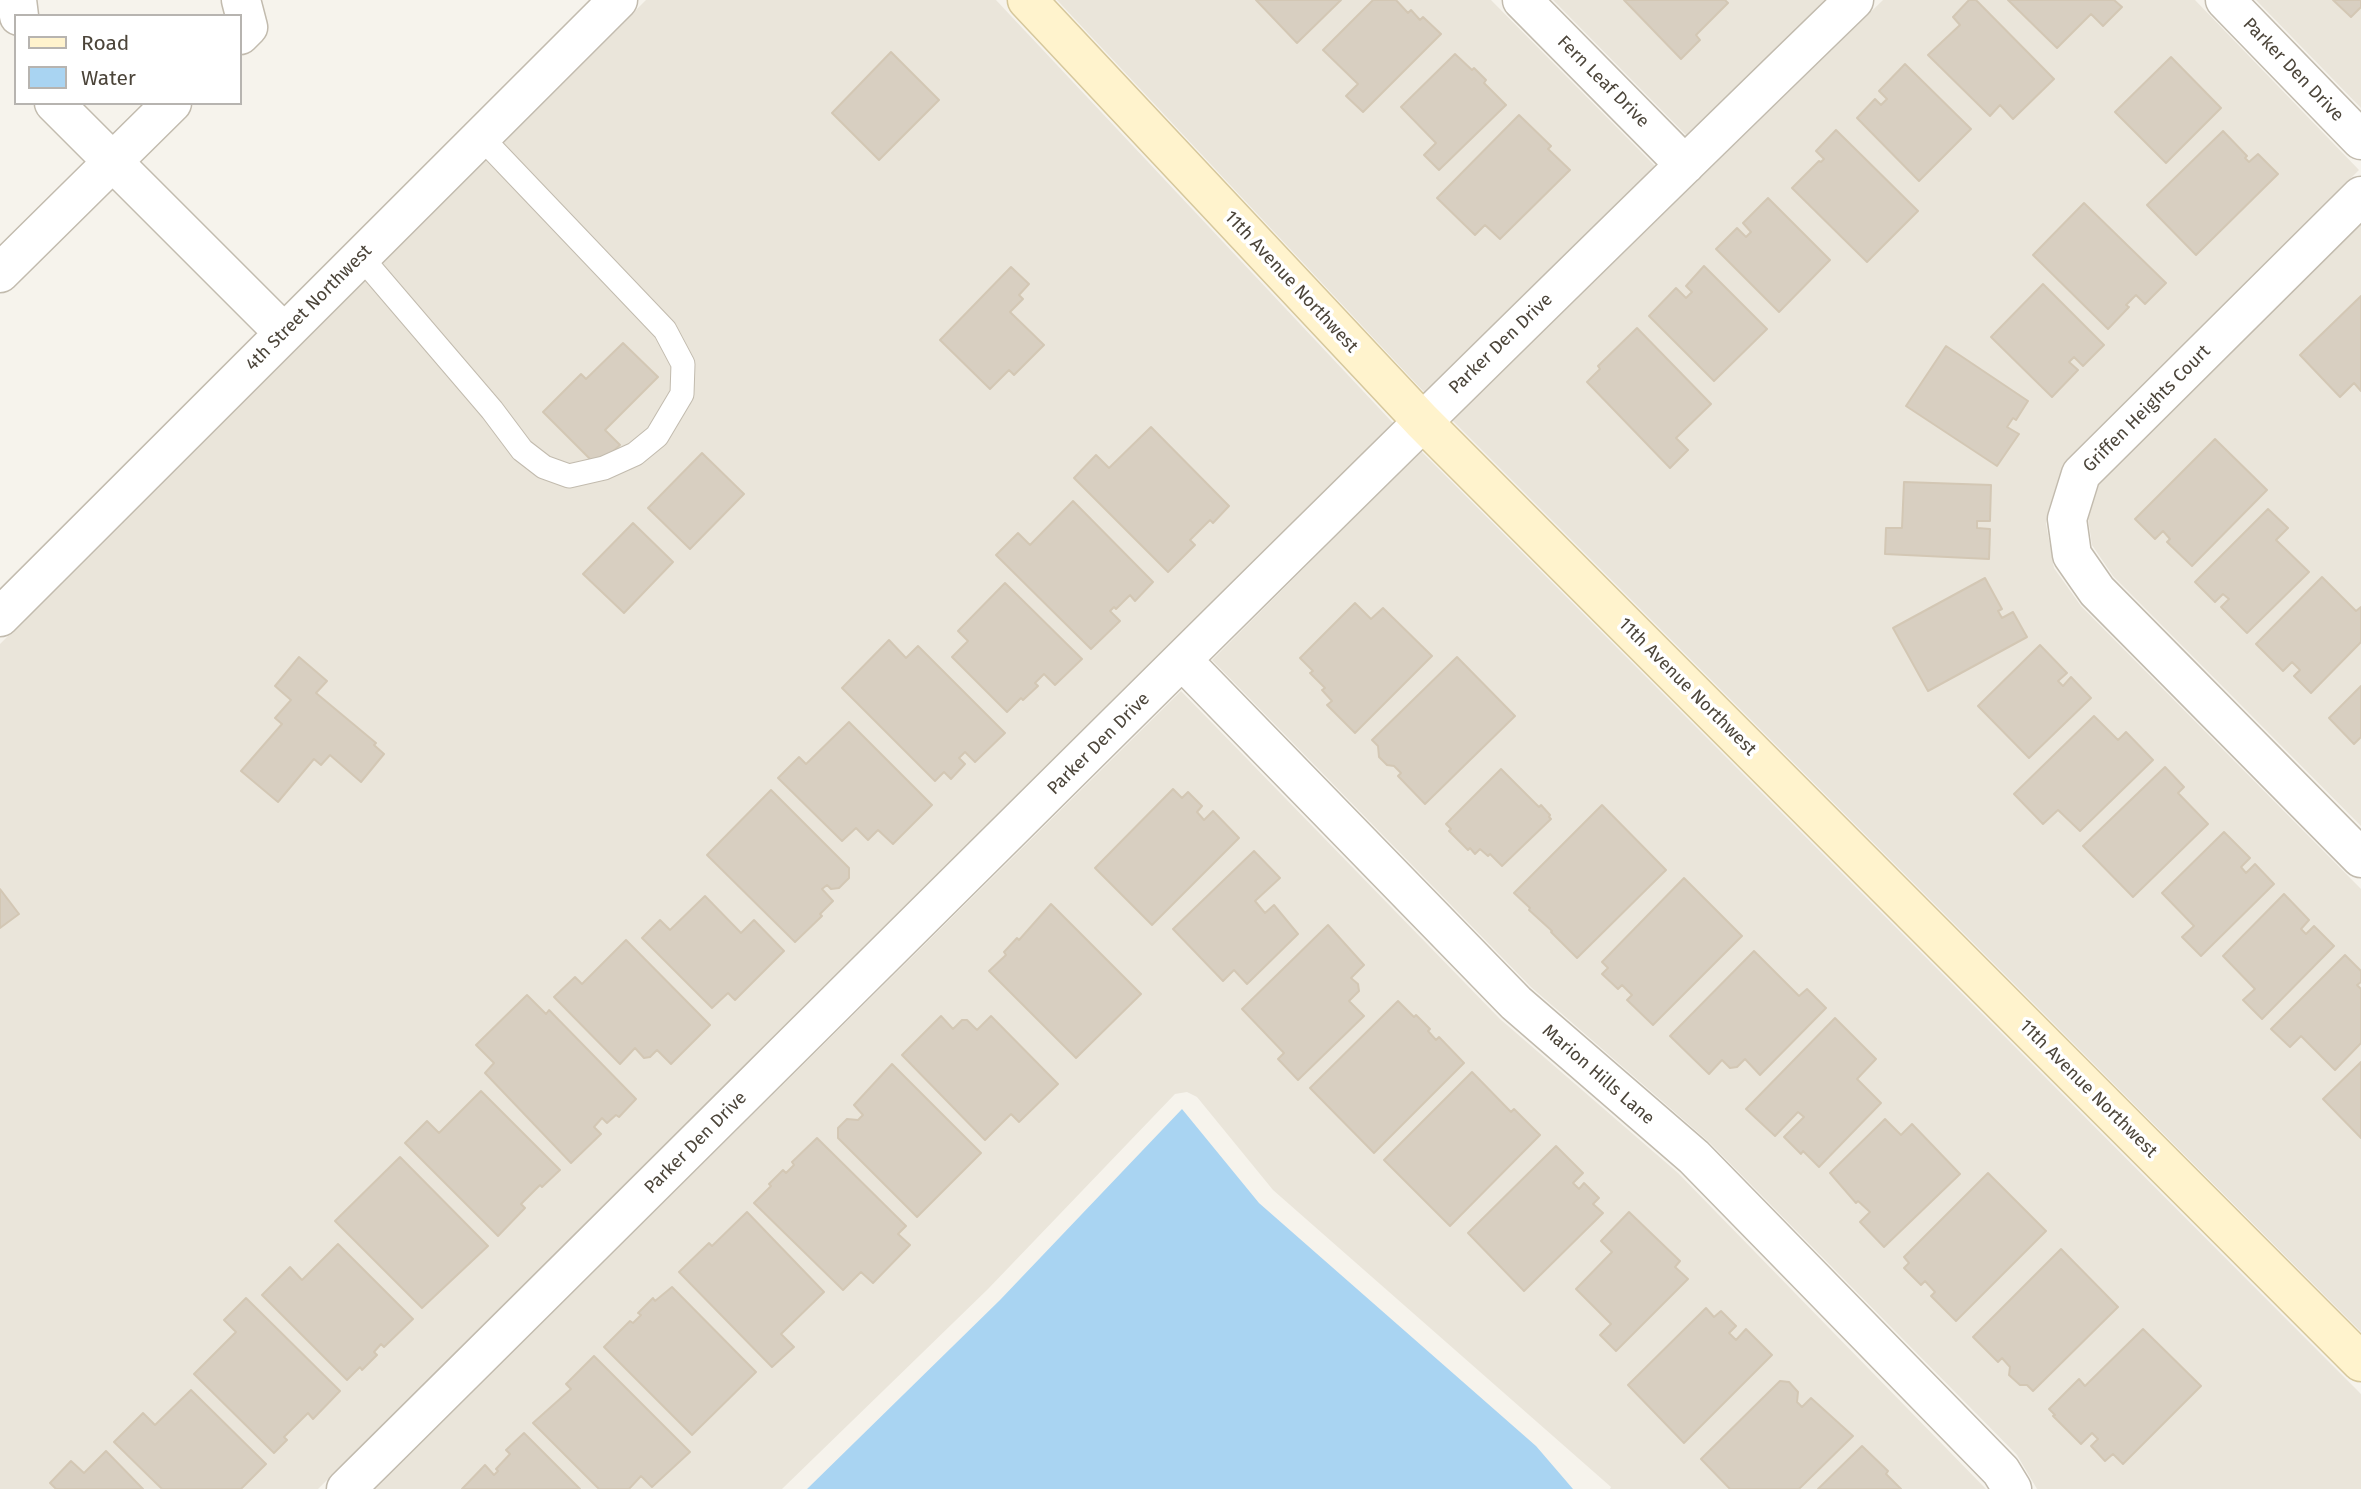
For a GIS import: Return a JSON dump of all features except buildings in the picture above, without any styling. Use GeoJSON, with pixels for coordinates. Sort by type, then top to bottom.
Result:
{"type":"FeatureCollection","features":[{"type":"Feature","properties":{"kind":"street"},"geometry":{"type":"LineString","coordinates":[[241,0],[248,27],[242,33]]}},
{"type":"Feature","properties":{"kind":"street","name":"4th Street Northwest"},"geometry":{"type":"LineString","coordinates":[[0,617],[618,0]]}},
{"type":"Feature","properties":{"kind":"street","name":"11th Avenue Northwest"},"geometry":{"type":"LineString","coordinates":[[1027,0],[1422,421],[2361,1362]]}},
{"type":"Feature","properties":{"kind":"street","name":"Fern Leaf Drive"},"geometry":{"type":"LineString","coordinates":[[1522,0],[1685,165]]}},
{"type":"Feature","properties":{"kind":"street","name":"Parker Den Drive"},"geometry":{"type":"LineString","coordinates":[[346,1489],[1422,421],[1854,0]]}},
{"type":"Feature","properties":{"kind":"street","name":"Parker Den Drive"},"geometry":{"type":"LineString","coordinates":[[2225,0],[2361,140]]}},
{"type":"Feature","properties":{"kind":"street"},"geometry":{"type":"LineString","coordinates":[[56,105],[284,333]]}},
{"type":"Feature","properties":{"kind":"street"},"geometry":{"type":"LineString","coordinates":[[0,273],[170,105]]}},
{"type":"Feature","properties":{"kind":"street","name":"Griffen Heights Court"},"geometry":{"type":"LineString","coordinates":[[2361,196],[2081,474],[2067,519],[2072,555],[2097,591],[2361,858]]}},
{"type":"Feature","properties":{"kind":"street","name":"Marion Hills Lane"},"geometry":{"type":"LineString","coordinates":[[1183,661],[1516,1003],[1694,1157],[2001,1471],[2012,1489]]}},
{"type":"Feature","properties":{"kind":"lane"},"geometry":{"type":"LineString","coordinates":[[360,257],[492,410],[522,450],[544,467],[569,476],[604,468],[635,454],[657,436],[682,394],[683,364],[665,330],[481,137]]}},
{"type":"Feature","properties":{"kind":"shaded area"},"geometry":{"type":"Polygon","coordinates":[[[646,0],[996,0],[1393,423],[318,1489],[0,1489],[0,644],[646,0]]]}},
{"type":"Feature","properties":{"kind":"shaded area"},"geometry":{"type":"Polygon","coordinates":[[[1057,0],[1491,0],[1655,166],[1424,392],[1057,0]]]}},
{"type":"Feature","properties":{"kind":"shaded area"},"geometry":{"type":"Polygon","coordinates":[[[1553,0],[1826,0],[1686,135],[1553,0]]]}},
{"type":"Feature","properties":{"kind":"shaded area"},"geometry":{"type":"Polygon","coordinates":[[[1883,0],[2195,0],[2359,170],[2067,461],[2061,471],[2046,524],[2054,568],[2081,606],[2361,889],[2361,1332],[1452,420],[1883,0]]]}},
{"type":"Feature","properties":{"kind":"shaded area"},"geometry":{"type":"Polygon","coordinates":[[[2256,0],[2361,0],[2361,108],[2256,0]]]}},
{"type":"Feature","properties":{"kind":"shaded area"},"geometry":{"type":"Polygon","coordinates":[[[2361,224],[2361,826],[2113,576],[2092,545],[2088,518],[2099,484],[2361,224]]]}},
{"type":"Feature","properties":{"kind":"shaded area"},"geometry":{"type":"Polygon","coordinates":[[[1421,451],[2361,1394],[2361,1489],[2037,1489],[2017,1455],[1709,1142],[1531,987],[1212,660],[1421,451]]]}},
{"type":"Feature","properties":{"kind":"shaded area"},"geometry":{"type":"Polygon","coordinates":[[[1181,691],[1500,1019],[1678,1173],[1986,1489],[1610,1489],[1611,1487],[1273,1190],[1197,1097],[1187,1092],[1175,1094],[988,1289],[782,1489],[374,1489],[1181,691]]]}},
{"type":"Feature","properties":{"kind":"water"},"geometry":{"type":"Polygon","coordinates":[[[1182,1109],[1259,1203],[1536,1446],[1573,1489],[807,1489],[1000,1300],[1182,1109]]]}}]}
